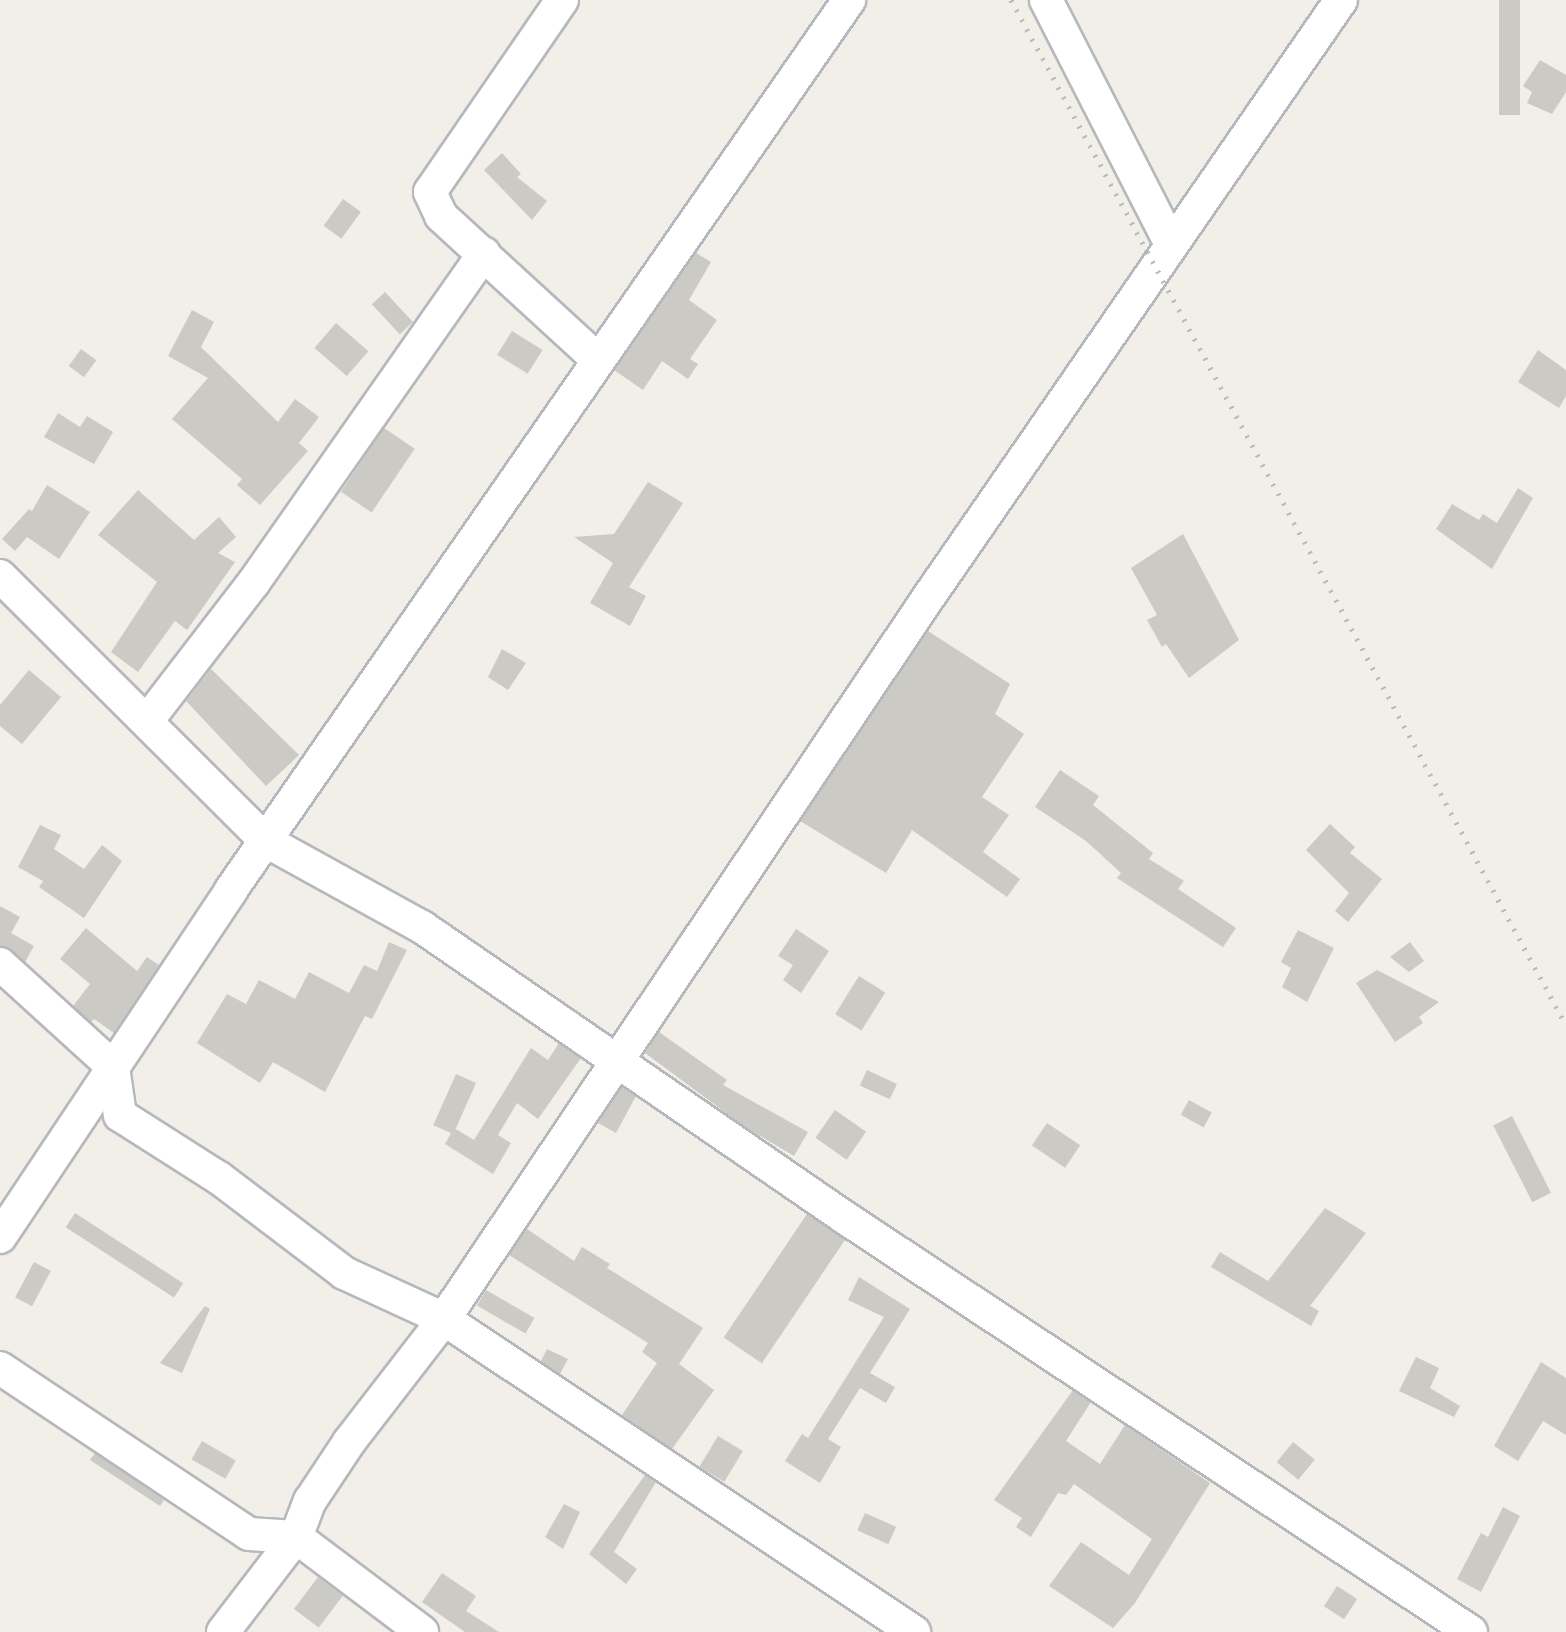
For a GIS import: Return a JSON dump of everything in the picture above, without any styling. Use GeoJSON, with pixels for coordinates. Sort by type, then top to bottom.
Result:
{"type":"FeatureCollection","features":[{"type":"Feature","properties":{"kind":"street"},"geometry":{"type":"LineString","coordinates":[[562,0],[430,192],[441,216],[597,359]]}},
{"type":"Feature","properties":{"kind":"street"},"geometry":{"type":"LineString","coordinates":[[0,1237],[266,841],[597,359],[849,0]]}},
{"type":"Feature","properties":{"kind":"street"},"geometry":{"type":"LineString","coordinates":[[1046,0],[1171,244]]}},
{"type":"Feature","properties":{"kind":"street"},"geometry":{"type":"LineString","coordinates":[[223,1632],[296,1537],[310,1501],[349,1441],[444,1319],[930,595],[1340,0]]}},
{"type":"Feature","properties":{"kind":"street"},"geometry":{"type":"LineString","coordinates":[[146,721],[254,582],[484,253]]}},
{"type":"Feature","properties":{"kind":"street"},"geometry":{"type":"LineString","coordinates":[[0,576],[266,841],[422,927],[844,1217],[1471,1632]]}},
{"type":"Feature","properties":{"kind":"street"},"geometry":{"type":"LineString","coordinates":[[0,964],[113,1067],[120,1115],[219,1178],[344,1273],[444,1319],[914,1632]]}},
{"type":"Feature","properties":{"kind":"street"},"geometry":{"type":"LineString","coordinates":[[0,1368],[249,1534],[296,1537],[422,1632]]}},
{"type":"Feature","properties":{"kind":"building"},"geometry":{"type":"Polygon","coordinates":[[[1499,0],[1520,0],[1520,115],[1499,115],[1499,0]]]}},
{"type":"Feature","properties":{"kind":"building"},"geometry":{"type":"Polygon","coordinates":[[[1540,60],[1566,75],[1566,92],[1552,114],[1527,103],[1532,92],[1523,86],[1540,60]]]}},
{"type":"Feature","properties":{"kind":"building"},"geometry":{"type":"Polygon","coordinates":[[[502,153],[521,174],[517,177],[547,201],[532,220],[484,170],[502,153]]]}},
{"type":"Feature","properties":{"kind":"building"},"geometry":{"type":"Polygon","coordinates":[[[343,199],[361,212],[341,239],[324,226],[343,199]]]}},
{"type":"Feature","properties":{"kind":"building"},"geometry":{"type":"Polygon","coordinates":[[[696,253],[711,262],[689,300],[717,320],[690,359],[698,364],[688,379],[662,361],[643,390],[614,370],[696,253]]]}},
{"type":"Feature","properties":{"kind":"building"},"geometry":{"type":"Polygon","coordinates":[[[385,292],[413,322],[400,334],[372,304],[385,292]]]}},
{"type":"Feature","properties":{"kind":"building"},"geometry":{"type":"Polygon","coordinates":[[[192,310],[214,322],[201,347],[278,422],[295,399],[319,417],[299,443],[308,451],[260,505],[237,485],[242,479],[172,419],[208,378],[168,356],[192,310]]]}},
{"type":"Feature","properties":{"kind":"building"},"geometry":{"type":"Polygon","coordinates":[[[336,323],[368,351],[347,376],[314,348],[336,323]]]}},
{"type":"Feature","properties":{"kind":"building"},"geometry":{"type":"Polygon","coordinates":[[[512,331],[543,350],[528,374],[497,355],[512,331]]]}},
{"type":"Feature","properties":{"kind":"building"},"geometry":{"type":"Polygon","coordinates":[[[81,349],[96,360],[84,377],[69,366],[81,349]]]}},
{"type":"Feature","properties":{"kind":"building"},"geometry":{"type":"Polygon","coordinates":[[[1538,350],[1566,370],[1566,396],[1559,408],[1518,382],[1538,350]]]}},
{"type":"Feature","properties":{"kind":"building"},"geometry":{"type":"Polygon","coordinates":[[[58,413],[80,427],[87,416],[113,432],[94,464],[44,437],[58,413]]]}},
{"type":"Feature","properties":{"kind":"building"},"geometry":{"type":"Polygon","coordinates":[[[384,428],[415,449],[372,513],[341,492],[384,428]]]}},
{"type":"Feature","properties":{"kind":"building"},"geometry":{"type":"Polygon","coordinates":[[[648,482],[683,503],[629,587],[646,596],[630,626],[590,603],[613,563],[574,537],[614,534],[648,482]]]}},
{"type":"Feature","properties":{"kind":"building"},"geometry":{"type":"Polygon","coordinates":[[[47,485],[90,512],[59,559],[27,537],[15,551],[2,539],[29,509],[32,511],[47,485]]]}},
{"type":"Feature","properties":{"kind":"building"},"geometry":{"type":"Polygon","coordinates":[[[1518,488],[1533,498],[1492,569],[1436,529],[1452,504],[1479,520],[1483,514],[1497,523],[1518,488]]]}},
{"type":"Feature","properties":{"kind":"building"},"geometry":{"type":"Polygon","coordinates":[[[138,490],[194,540],[219,517],[236,537],[218,553],[235,562],[187,630],[175,621],[138,672],[111,652],[157,582],[98,535],[138,490]]]}},
{"type":"Feature","properties":{"kind":"building"},"geometry":{"type":"Polygon","coordinates":[[[1183,534],[1239,640],[1189,678],[1166,644],[1162,647],[1147,620],[1157,615],[1131,568],[1183,534]]]}},
{"type":"Feature","properties":{"kind":"building"},"geometry":{"type":"Polygon","coordinates":[[[928,631],[1010,684],[995,714],[1024,734],[982,797],[1009,815],[983,852],[1020,879],[1007,897],[912,830],[886,873],[800,821],[928,631]]]}},
{"type":"Feature","properties":{"kind":"building"},"geometry":{"type":"Polygon","coordinates":[[[502,649],[526,663],[508,690],[488,677],[502,649]]]}},
{"type":"Feature","properties":{"kind":"building"},"geometry":{"type":"Polygon","coordinates":[[[211,669],[299,755],[266,786],[186,701],[211,669]]]}},
{"type":"Feature","properties":{"kind":"building"},"geometry":{"type":"Polygon","coordinates":[[[29,670],[61,697],[22,744],[0,726],[0,705],[29,670]]]}},
{"type":"Feature","properties":{"kind":"building"},"geometry":{"type":"Polygon","coordinates":[[[1060,770],[1099,796],[1093,805],[1153,853],[1149,859],[1184,881],[1178,889],[1236,928],[1223,947],[1117,878],[1121,873],[1086,841],[1035,807],[1060,770]]]}},
{"type":"Feature","properties":{"kind":"building"},"geometry":{"type":"Polygon","coordinates":[[[1330,824],[1355,847],[1350,853],[1382,879],[1348,922],[1335,911],[1349,893],[1306,850],[1330,824]]]}},
{"type":"Feature","properties":{"kind":"building"},"geometry":{"type":"Polygon","coordinates":[[[40,825],[61,835],[54,849],[84,869],[102,845],[122,861],[84,918],[39,887],[43,881],[18,867],[40,825]]]}},
{"type":"Feature","properties":{"kind":"building"},"geometry":{"type":"Polygon","coordinates":[[[0,906],[20,917],[11,933],[34,946],[25,962],[0,946],[0,906]]]}},
{"type":"Feature","properties":{"kind":"building"},"geometry":{"type":"Polygon","coordinates":[[[86,928],[137,971],[147,957],[159,965],[114,1033],[94,1019],[91,1022],[73,1006],[90,984],[60,959],[86,928]]]}},
{"type":"Feature","properties":{"kind":"building"},"geometry":{"type":"Polygon","coordinates":[[[796,929],[829,951],[801,993],[783,980],[793,965],[778,956],[796,929]]]}},
{"type":"Feature","properties":{"kind":"building"},"geometry":{"type":"Polygon","coordinates":[[[1298,930],[1334,948],[1307,1002],[1282,987],[1291,968],[1281,962],[1298,930]]]}},
{"type":"Feature","properties":{"kind":"building"},"geometry":{"type":"Polygon","coordinates":[[[389,942],[407,950],[372,1019],[365,1016],[325,1092],[273,1062],[260,1083],[197,1043],[227,994],[246,1004],[259,980],[295,999],[309,972],[349,993],[364,965],[377,971],[389,942]]]}},
{"type":"Feature","properties":{"kind":"building"},"geometry":{"type":"Polygon","coordinates":[[[1410,942],[1424,961],[1409,972],[1390,957],[1410,942]]]}},
{"type":"Feature","properties":{"kind":"building"},"geometry":{"type":"Polygon","coordinates":[[[1377,970],[1439,1002],[1419,1017],[1423,1023],[1395,1042],[1356,983],[1377,970]]]}},
{"type":"Feature","properties":{"kind":"building"},"geometry":{"type":"Polygon","coordinates":[[[859,976],[885,992],[861,1031],[835,1014],[859,976]]]}},
{"type":"Feature","properties":{"kind":"building"},"geometry":{"type":"Polygon","coordinates":[[[659,1032],[727,1080],[723,1085],[808,1132],[794,1156],[745,1127],[645,1053],[659,1032]]]}},
{"type":"Feature","properties":{"kind":"building"},"geometry":{"type":"Polygon","coordinates":[[[559,1043],[581,1058],[538,1119],[517,1103],[498,1135],[511,1143],[493,1174],[445,1144],[454,1128],[474,1140],[531,1048],[548,1060],[559,1043]]]}},
{"type":"Feature","properties":{"kind":"building"},"geometry":{"type":"Polygon","coordinates":[[[867,1070],[897,1084],[890,1099],[860,1085],[867,1070]]]}},
{"type":"Feature","properties":{"kind":"building"},"geometry":{"type":"Polygon","coordinates":[[[456,1074],[476,1083],[453,1134],[433,1125],[456,1074]]]}},
{"type":"Feature","properties":{"kind":"building"},"geometry":{"type":"Polygon","coordinates":[[[622,1087],[636,1096],[616,1133],[598,1123],[622,1087]]]}},
{"type":"Feature","properties":{"kind":"building"},"geometry":{"type":"Polygon","coordinates":[[[1189,1100],[1212,1113],[1203,1127],[1181,1115],[1189,1100]]]}},
{"type":"Feature","properties":{"kind":"building"},"geometry":{"type":"Polygon","coordinates":[[[835,1110],[866,1132],[847,1160],[815,1138],[835,1110]]]}},
{"type":"Feature","properties":{"kind":"building"},"geometry":{"type":"Polygon","coordinates":[[[1512,1116],[1551,1193],[1532,1202],[1493,1126],[1512,1116]]]}},
{"type":"Feature","properties":{"kind":"building"},"geometry":{"type":"Polygon","coordinates":[[[1047,1123],[1080,1145],[1065,1168],[1032,1145],[1047,1123]]]}},
{"type":"Feature","properties":{"kind":"building"},"geometry":{"type":"Polygon","coordinates":[[[1325,1208],[1366,1233],[1310,1306],[1319,1311],[1311,1326],[1211,1267],[1220,1252],[1268,1281],[1325,1208]]]}},
{"type":"Feature","properties":{"kind":"building"},"geometry":{"type":"Polygon","coordinates":[[[75,1213],[183,1283],[174,1298],[66,1227],[75,1213]]]}},
{"type":"Feature","properties":{"kind":"building"},"geometry":{"type":"Polygon","coordinates":[[[807,1214],[845,1240],[762,1363],[724,1338],[807,1214]]]}},
{"type":"Feature","properties":{"kind":"building"},"geometry":{"type":"Polygon","coordinates":[[[527,1229],[574,1261],[582,1247],[610,1264],[607,1268],[703,1328],[679,1364],[714,1390],[672,1449],[622,1415],[657,1363],[642,1352],[648,1343],[509,1255],[527,1229]]]}},
{"type":"Feature","properties":{"kind":"building"},"geometry":{"type":"Polygon","coordinates":[[[34,1262],[51,1271],[32,1306],[15,1297],[34,1262]]]}},
{"type":"Feature","properties":{"kind":"building"},"geometry":{"type":"Polygon","coordinates":[[[859,1277],[910,1309],[870,1373],[895,1387],[886,1403],[860,1388],[828,1439],[841,1447],[820,1483],[785,1461],[802,1434],[808,1438],[884,1317],[848,1300],[859,1277]]]}},
{"type":"Feature","properties":{"kind":"building"},"geometry":{"type":"Polygon","coordinates":[[[486,1290],[534,1318],[525,1334],[477,1306],[486,1290]]]}},
{"type":"Feature","properties":{"kind":"building"},"geometry":{"type":"Polygon","coordinates":[[[205,1306],[210,1309],[182,1373],[160,1363],[205,1306]]]}},
{"type":"Feature","properties":{"kind":"building"},"geometry":{"type":"Polygon","coordinates":[[[547,1349],[568,1359],[560,1374],[541,1361],[547,1349]]]}},
{"type":"Feature","properties":{"kind":"building"},"geometry":{"type":"Polygon","coordinates":[[[1416,1357],[1439,1368],[1430,1388],[1460,1406],[1454,1417],[1399,1391],[1416,1357]]]}},
{"type":"Feature","properties":{"kind":"building"},"geometry":{"type":"Polygon","coordinates":[[[1541,1362],[1566,1378],[1566,1435],[1543,1421],[1518,1461],[1494,1446],[1541,1362]]]}},
{"type":"Feature","properties":{"kind":"building"},"geometry":{"type":"Polygon","coordinates":[[[1073,1390],[1091,1402],[1066,1441],[1100,1464],[1125,1425],[1210,1483],[1135,1603],[1113,1628],[1049,1586],[1081,1542],[1129,1575],[1152,1539],[1074,1484],[1066,1495],[1058,1493],[1031,1537],[1016,1527],[1022,1518],[994,1500],[1073,1390]]]}},
{"type":"Feature","properties":{"kind":"building"},"geometry":{"type":"Polygon","coordinates":[[[718,1436],[743,1451],[724,1482],[699,1467],[718,1436]]]}},
{"type":"Feature","properties":{"kind":"building"},"geometry":{"type":"Polygon","coordinates":[[[202,1441],[236,1460],[225,1479],[192,1459],[202,1441]]]}},
{"type":"Feature","properties":{"kind":"building"},"geometry":{"type":"Polygon","coordinates":[[[1293,1442],[1315,1460],[1298,1480],[1277,1462],[1293,1442]]]}},
{"type":"Feature","properties":{"kind":"building"},"geometry":{"type":"Polygon","coordinates":[[[95,1453],[164,1500],[160,1506],[90,1460],[95,1453]]]}},
{"type":"Feature","properties":{"kind":"building"},"geometry":{"type":"Polygon","coordinates":[[[645,1475],[656,1482],[614,1552],[637,1569],[626,1584],[589,1554],[645,1475]]]}},
{"type":"Feature","properties":{"kind":"building"},"geometry":{"type":"Polygon","coordinates":[[[564,1504],[580,1512],[563,1549],[545,1537],[564,1504]]]}},
{"type":"Feature","properties":{"kind":"building"},"geometry":{"type":"Polygon","coordinates":[[[1503,1507],[1520,1516],[1481,1592],[1457,1579],[1481,1533],[1488,1537],[1503,1507]]]}},
{"type":"Feature","properties":{"kind":"building"},"geometry":{"type":"Polygon","coordinates":[[[865,1513],[896,1527],[888,1544],[857,1530],[865,1513]]]}},
{"type":"Feature","properties":{"kind":"building"},"geometry":{"type":"Polygon","coordinates":[[[442,1573],[476,1596],[466,1611],[499,1632],[465,1632],[422,1602],[442,1573]]]}},
{"type":"Feature","properties":{"kind":"building"},"geometry":{"type":"Polygon","coordinates":[[[318,1577],[343,1596],[319,1628],[294,1609],[318,1577]]]}},
{"type":"Feature","properties":{"kind":"building"},"geometry":{"type":"Polygon","coordinates":[[[1337,1586],[1357,1599],[1344,1619],[1324,1606],[1337,1586]]]}},
{"type":"Feature","properties":{"kind":"railway"},"geometry":{"type":"LineString","coordinates":[[1011,0],[1566,1025]]}}]}
